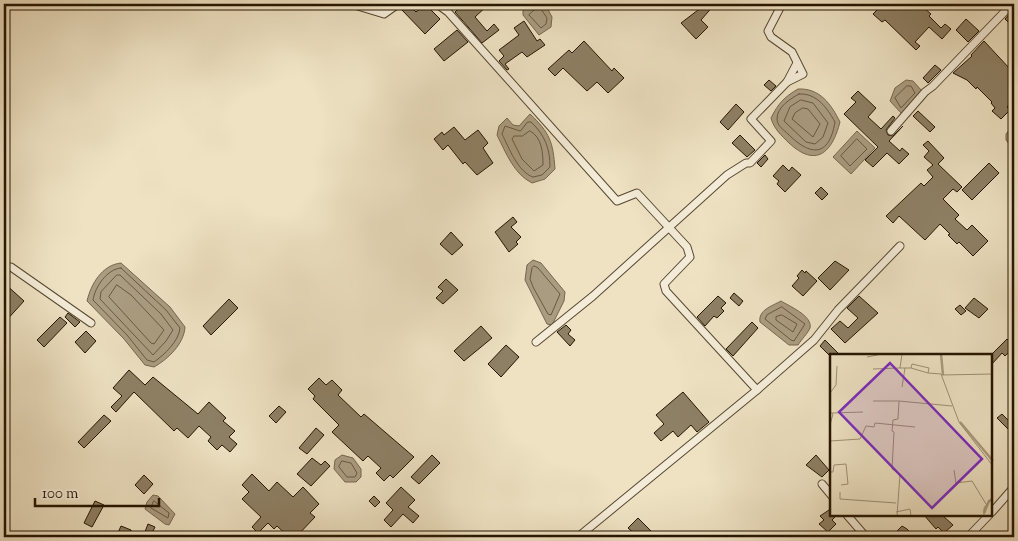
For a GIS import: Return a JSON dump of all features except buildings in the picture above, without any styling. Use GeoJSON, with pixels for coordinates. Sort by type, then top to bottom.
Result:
{"type":"FeatureCollection","features":[{"type":"Feature","properties":{"kind":"street"},"geometry":{"type":"LineString","coordinates":[[351,4],[384,14],[398,4]]}},
{"type":"Feature","properties":{"kind":"street"},"geometry":{"type":"LineString","coordinates":[[536,342],[593,296],[670,229],[727,175],[746,163],[750,163],[770,141],[751,119],[787,82],[803,74],[792,52],[771,37],[768,31],[782,4]]}},
{"type":"Feature","properties":{"kind":"street"},"geometry":{"type":"LineString","coordinates":[[891,131],[925,92],[1012,4]]}},
{"type":"Feature","properties":{"kind":"street"},"geometry":{"type":"LineString","coordinates":[[441,5],[617,202],[637,193],[687,248],[690,257],[664,284],[666,291],[757,390]]}},
{"type":"Feature","properties":{"kind":"street"},"geometry":{"type":"LineString","coordinates":[[578,537],[757,390],[814,340],[850,296],[900,246]]}},
{"type":"Feature","properties":{"kind":"street"},"geometry":{"type":"LineString","coordinates":[[4,268],[11,267],[91,323]]}},
{"type":"Feature","properties":{"kind":"street"},"geometry":{"type":"LineString","coordinates":[[822,484],[830,494]]}},
{"type":"Feature","properties":{"kind":"street"},"geometry":{"type":"LineString","coordinates":[[993,511],[1014,487]]}},
{"type":"Feature","properties":{"kind":"street"},"geometry":{"type":"LineString","coordinates":[[848,516],[866,537]]}},
{"type":"Feature","properties":{"kind":"street"},"geometry":{"type":"LineString","coordinates":[[968,537],[988,516]]}},
{"type":"Feature","properties":{"kind":"water"},"geometry":{"type":"Polygon","coordinates":[[[545,4],[552,17],[551,27],[539,35],[523,15],[523,10],[545,4]]]}},
{"type":"Feature","properties":{"kind":"water"},"geometry":{"type":"Polygon","coordinates":[[[906,80],[913,81],[922,91],[902,114],[890,101],[895,88],[906,80]]]}},
{"type":"Feature","properties":{"kind":"water"},"geometry":{"type":"Polygon","coordinates":[[[798,89],[806,89],[819,94],[829,103],[840,122],[832,142],[822,154],[815,156],[807,155],[799,151],[789,143],[772,122],[771,118],[779,105],[798,89]]]}},
{"type":"Feature","properties":{"kind":"water"},"geometry":{"type":"Polygon","coordinates":[[[530,114],[549,138],[555,169],[545,179],[532,183],[515,169],[497,135],[499,126],[507,118],[513,125],[519,126],[530,114]]]}},
{"type":"Feature","properties":{"kind":"water"},"geometry":{"type":"Polygon","coordinates":[[[1014,124],[1014,150],[1006,140],[1006,134],[1014,124]]]}},
{"type":"Feature","properties":{"kind":"water"},"geometry":{"type":"Polygon","coordinates":[[[857,131],[875,148],[851,174],[833,157],[857,131]]]}},
{"type":"Feature","properties":{"kind":"water"},"geometry":{"type":"Polygon","coordinates":[[[533,260],[541,263],[565,292],[564,301],[552,325],[547,324],[525,280],[527,265],[533,260]]]}},
{"type":"Feature","properties":{"kind":"water"},"geometry":{"type":"Polygon","coordinates":[[[121,263],[170,307],[185,327],[182,339],[178,345],[165,360],[154,367],[145,365],[124,339],[87,301],[91,288],[98,276],[108,267],[121,263]]]}},
{"type":"Feature","properties":{"kind":"water"},"geometry":{"type":"Polygon","coordinates":[[[781,301],[800,312],[808,319],[810,324],[809,330],[798,345],[789,345],[760,322],[763,311],[781,301]]]}},
{"type":"Feature","properties":{"kind":"water"},"geometry":{"type":"Polygon","coordinates":[[[342,455],[353,458],[361,469],[361,477],[356,482],[345,482],[334,469],[335,460],[342,455]]]}},
{"type":"Feature","properties":{"kind":"water"},"geometry":{"type":"Polygon","coordinates":[[[153,495],[158,496],[175,514],[169,525],[145,509],[147,502],[153,495]]]}}]}
